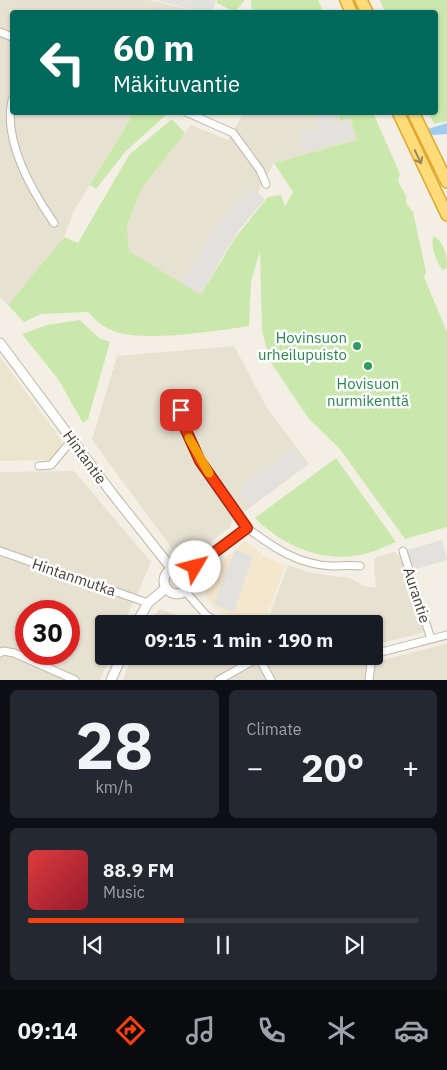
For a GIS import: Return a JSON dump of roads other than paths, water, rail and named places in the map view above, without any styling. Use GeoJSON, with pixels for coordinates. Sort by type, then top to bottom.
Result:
{"type":"FeatureCollection","features":[{"type":"Feature","properties":{"kind":"highway"},"geometry":{"type":"LineString","coordinates":[[399,115],[447,216]]}},
{"type":"Feature","properties":{"kind":"highway"},"geometry":{"type":"LineString","coordinates":[[414,115],[447,182]]}},
{"type":"Feature","properties":{"kind":"street"},"geometry":{"type":"LineString","coordinates":[[13,115],[14,132],[22,168],[38,200],[54,223]]}},
{"type":"Feature","properties":{"kind":"street"},"geometry":{"type":"LineString","coordinates":[[193,115],[233,133],[260,170],[266,184]]}},
{"type":"Feature","properties":{"kind":"street","name":"Hintantie"},"geometry":{"type":"LineString","coordinates":[[0,343],[172,569]]}},
{"type":"Feature","properties":{"kind":"street"},"geometry":{"type":"LineString","coordinates":[[181,410],[180,417],[200,461],[247,528],[275,549],[304,561],[332,566],[360,566]]}},
{"type":"Feature","properties":{"kind":"street"},"geometry":{"type":"LineString","coordinates":[[39,466],[50,465],[72,440]]}},
{"type":"Feature","properties":{"kind":"street"},"geometry":{"type":"LineString","coordinates":[[188,574],[247,528]]}},
{"type":"Feature","properties":{"kind":"street","name":"Hintanmutka"},"geometry":{"type":"LineString","coordinates":[[0,551],[148,604]]}},
{"type":"Feature","properties":{"kind":"street","name":"Aurantie"},"geometry":{"type":"LineString","coordinates":[[403,551],[431,639]]}},
{"type":"Feature","properties":{"kind":"street"},"geometry":{"type":"LineString","coordinates":[[172,569],[181,569],[188,574],[190,583],[185,591],[175,594],[166,588],[165,577],[172,569]]}},
{"type":"Feature","properties":{"kind":"street"},"geometry":{"type":"LineString","coordinates":[[141,615],[148,604],[166,588]]}},
{"type":"Feature","properties":{"kind":"street"},"geometry":{"type":"LineString","coordinates":[[185,591],[206,615]]}},
{"type":"Feature","properties":{"kind":"street"},"geometry":{"type":"LineString","coordinates":[[383,652],[447,635]]}},
{"type":"Feature","properties":{"kind":"street"},"geometry":{"type":"LineString","coordinates":[[0,653],[3,651],[14,653],[74,680]]}},
{"type":"Feature","properties":{"kind":"street"},"geometry":{"type":"LineString","coordinates":[[112,680],[118,665]]}},
{"type":"Feature","properties":{"kind":"street"},"geometry":{"type":"LineString","coordinates":[[219,680],[246,665]]}},
{"type":"Feature","properties":{"kind":"street"},"geometry":{"type":"LineString","coordinates":[[264,665],[271,680]]}},
{"type":"Feature","properties":{"kind":"street"},"geometry":{"type":"LineString","coordinates":[[369,680],[371,665]]}},
{"type":"Feature","properties":{"kind":"water"},"geometry":{"type":"Polygon","coordinates":[[[447,123],[447,134],[431,135],[428,129],[447,123]]]}},
{"type":"Feature","properties":{"kind":"place","name":"Hovinsuon urheilupuisto"},"geometry":{"type":"Point","coordinates":[357,346]}},
{"type":"Feature","properties":{"kind":"place","name":"Hovisuon nurmikenttä"},"geometry":{"type":"Point","coordinates":[368,366]}}]}
